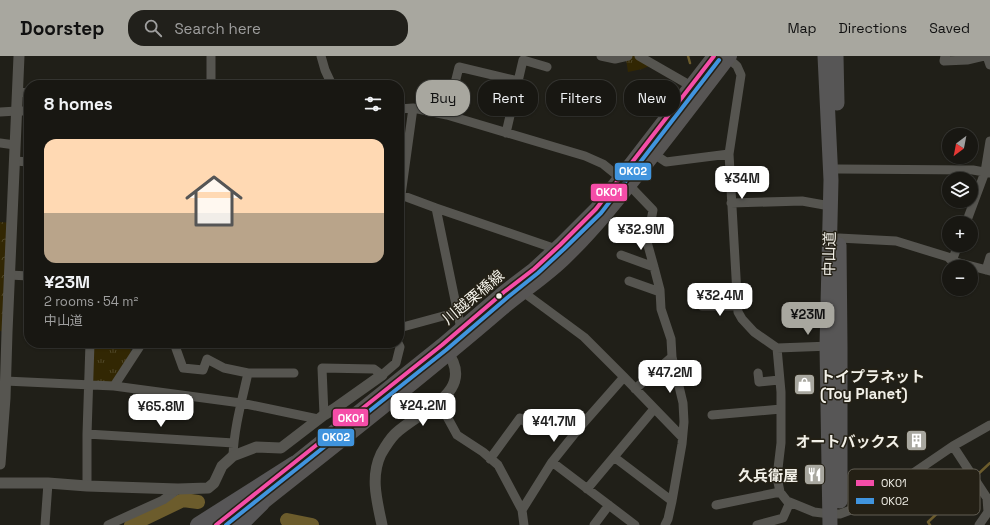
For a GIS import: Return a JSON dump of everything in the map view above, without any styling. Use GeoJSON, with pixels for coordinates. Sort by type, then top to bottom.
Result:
{"type":"FeatureCollection","features":[{"type":"Feature","properties":{"kind":"highway","name":"中山道"},"geometry":{"type":"LineString","coordinates":[[825,56],[831,180],[830,206],[834,346],[835,520]]}},
{"type":"Feature","properties":{"kind":"highway","name":"中山道"},"geometry":{"type":"LineString","coordinates":[[834,346],[839,238],[836,56]]}},
{"type":"Feature","properties":{"kind":"highway"},"geometry":{"type":"LineString","coordinates":[[198,525],[294,464]]}},
{"type":"Feature","properties":{"kind":"highway"},"geometry":{"type":"LineString","coordinates":[[240,525],[262,503]]}},
{"type":"Feature","properties":{"kind":"main road","name":"川越栗橋線"},"geometry":{"type":"LineString","coordinates":[[216,525],[294,464],[544,277],[566,258],[598,223],[691,86],[714,56]]}},
{"type":"Feature","properties":{"kind":"main road","name":"川越栗橋線"},"geometry":{"type":"LineString","coordinates":[[235,525],[446,350],[461,329],[556,249],[654,154],[729,57]]}},
{"type":"Feature","properties":{"kind":"street"},"geometry":{"type":"LineString","coordinates":[[0,464],[2,398],[5,381],[3,332],[9,275],[19,56]]}},
{"type":"Feature","properties":{"kind":"street"},"geometry":{"type":"LineString","coordinates":[[211,56],[211,80]]}},
{"type":"Feature","properties":{"kind":"street"},"geometry":{"type":"LineString","coordinates":[[322,56],[325,70],[330,80]]}},
{"type":"Feature","properties":{"kind":"street"},"geometry":{"type":"LineString","coordinates":[[601,56],[615,59],[628,56]]}},
{"type":"Feature","properties":{"kind":"street"},"geometry":{"type":"LineString","coordinates":[[639,56],[691,86]]}},
{"type":"Feature","properties":{"kind":"street"},"geometry":{"type":"LineString","coordinates":[[945,56],[944,61],[967,60],[985,56],[990,65]]}},
{"type":"Feature","properties":{"kind":"street"},"geometry":{"type":"LineString","coordinates":[[729,57],[741,75],[729,154],[738,312],[742,319],[754,332],[777,348],[834,346]]}},
{"type":"Feature","properties":{"kind":"street"},"geometry":{"type":"LineString","coordinates":[[456,80],[459,67],[518,80],[523,60],[544,63]]}},
{"type":"Feature","properties":{"kind":"street"},"geometry":{"type":"LineString","coordinates":[[17,92],[24,93]]}},
{"type":"Feature","properties":{"kind":"street"},"geometry":{"type":"LineString","coordinates":[[404,173],[413,108]]}},
{"type":"Feature","properties":{"kind":"street"},"geometry":{"type":"LineString","coordinates":[[404,109],[416,109]]}},
{"type":"Feature","properties":{"kind":"street"},"geometry":{"type":"LineString","coordinates":[[0,112],[24,111]]}},
{"type":"Feature","properties":{"kind":"street"},"geometry":{"type":"LineString","coordinates":[[451,116],[585,156],[603,164],[625,182],[653,210],[646,242],[660,292],[661,309],[671,339],[672,357],[683,403],[684,422],[682,444],[672,501],[665,525]]}},
{"type":"Feature","properties":{"kind":"street"},"geometry":{"type":"LineString","coordinates":[[506,132],[510,116]]}},
{"type":"Feature","properties":{"kind":"street"},"geometry":{"type":"LineString","coordinates":[[969,216],[987,173],[990,142]]}},
{"type":"Feature","properties":{"kind":"street"},"geometry":{"type":"LineString","coordinates":[[0,143],[15,144]]}},
{"type":"Feature","properties":{"kind":"street"},"geometry":{"type":"LineString","coordinates":[[654,154],[666,162],[729,154]]}},
{"type":"Feature","properties":{"kind":"street"},"geometry":{"type":"LineString","coordinates":[[14,161],[24,162]]}},
{"type":"Feature","properties":{"kind":"street"},"geometry":{"type":"LineString","coordinates":[[838,169],[973,170],[987,173]]}},
{"type":"Feature","properties":{"kind":"street"},"geometry":{"type":"LineString","coordinates":[[404,196],[556,249]]}},
{"type":"Feature","properties":{"kind":"street"},"geometry":{"type":"LineString","coordinates":[[731,203],[802,201],[830,206]]}},
{"type":"Feature","properties":{"kind":"street"},"geometry":{"type":"LineString","coordinates":[[436,208],[461,329]]}},
{"type":"Feature","properties":{"kind":"street"},"geometry":{"type":"LineString","coordinates":[[839,238],[896,241],[948,257],[951,260]]}},
{"type":"Feature","properties":{"kind":"street"},"geometry":{"type":"LineString","coordinates":[[621,255],[654,267]]}},
{"type":"Feature","properties":{"kind":"street"},"geometry":{"type":"LineString","coordinates":[[978,268],[988,270],[990,257]]}},
{"type":"Feature","properties":{"kind":"street"},"geometry":{"type":"LineString","coordinates":[[9,275],[24,276]]}},
{"type":"Feature","properties":{"kind":"street"},"geometry":{"type":"LineString","coordinates":[[629,281],[660,292]]}},
{"type":"Feature","properties":{"kind":"street"},"geometry":{"type":"LineString","coordinates":[[523,292],[584,337],[682,437]]}},
{"type":"Feature","properties":{"kind":"street"},"geometry":{"type":"LineString","coordinates":[[702,306],[737,306]]}},
{"type":"Feature","properties":{"kind":"street"},"geometry":{"type":"LineString","coordinates":[[404,327],[458,312]]}},
{"type":"Feature","properties":{"kind":"street"},"geometry":{"type":"LineString","coordinates":[[87,486],[90,348]]}},
{"type":"Feature","properties":{"kind":"street"},"geometry":{"type":"LineString","coordinates":[[114,386],[139,348]]}},
{"type":"Feature","properties":{"kind":"street"},"geometry":{"type":"LineString","coordinates":[[176,348],[182,368],[203,370],[207,359],[224,368],[248,373],[294,373]]}},
{"type":"Feature","properties":{"kind":"street"},"geometry":{"type":"LineString","coordinates":[[0,483],[48,483],[178,489],[208,488],[214,483],[222,466],[233,456],[256,447],[281,448],[321,417],[382,376],[396,363],[400,348]]}},
{"type":"Feature","properties":{"kind":"street"},"geometry":{"type":"LineString","coordinates":[[777,348],[780,380],[781,443],[778,477],[780,492],[787,501],[835,520],[848,514]]}},
{"type":"Feature","properties":{"kind":"street"},"geometry":{"type":"LineString","coordinates":[[382,525],[375,487],[375,475],[381,454],[394,434],[446,396],[454,382],[456,374],[455,365],[446,350]]}},
{"type":"Feature","properties":{"kind":"street"},"geometry":{"type":"LineString","coordinates":[[636,389],[672,357]]}},
{"type":"Feature","properties":{"kind":"street"},"geometry":{"type":"LineString","coordinates":[[321,417],[322,368],[374,369],[382,376]]}},
{"type":"Feature","properties":{"kind":"street"},"geometry":{"type":"LineString","coordinates":[[233,456],[241,403],[248,373]]}},
{"type":"Feature","properties":{"kind":"street"},"geometry":{"type":"LineString","coordinates":[[758,373],[759,382],[780,380]]}},
{"type":"Feature","properties":{"kind":"street"},"geometry":{"type":"LineString","coordinates":[[522,510],[552,462],[580,427],[624,377]]}},
{"type":"Feature","properties":{"kind":"street"},"geometry":{"type":"LineString","coordinates":[[5,381],[114,386],[241,403],[321,417]]}},
{"type":"Feature","properties":{"kind":"street"},"geometry":{"type":"LineString","coordinates":[[439,402],[457,435],[483,452],[498,465],[522,510],[524,525]]}},
{"type":"Feature","properties":{"kind":"street"},"geometry":{"type":"LineString","coordinates":[[587,489],[654,409]]}},
{"type":"Feature","properties":{"kind":"street"},"geometry":{"type":"LineString","coordinates":[[712,415],[780,409]]}},
{"type":"Feature","properties":{"kind":"street"},"geometry":{"type":"LineString","coordinates":[[490,459],[520,418],[534,428]]}},
{"type":"Feature","properties":{"kind":"street"},"geometry":{"type":"LineString","coordinates":[[919,469],[953,446],[990,425]]}},
{"type":"Feature","properties":{"kind":"street"},"geometry":{"type":"LineString","coordinates":[[87,434],[234,443]]}},
{"type":"Feature","properties":{"kind":"street"},"geometry":{"type":"LineString","coordinates":[[953,446],[968,469]]}},
{"type":"Feature","properties":{"kind":"street"},"geometry":{"type":"LineString","coordinates":[[614,458],[672,501]]}},
{"type":"Feature","properties":{"kind":"street"},"geometry":{"type":"LineString","coordinates":[[552,462],[635,525]]}},
{"type":"Feature","properties":{"kind":"street"},"geometry":{"type":"LineString","coordinates":[[45,525],[48,483]]}},
{"type":"Feature","properties":{"kind":"street"},"geometry":{"type":"LineString","coordinates":[[979,525],[988,512],[987,498],[980,487]]}},
{"type":"Feature","properties":{"kind":"street"},"geometry":{"type":"LineString","coordinates":[[108,525],[163,500],[178,489]]}},
{"type":"Feature","properties":{"kind":"street"},"geometry":{"type":"LineString","coordinates":[[716,505],[780,492]]}},
{"type":"Feature","properties":{"kind":"street"},"geometry":{"type":"LineString","coordinates":[[757,525],[783,518],[790,502]]}},
{"type":"Feature","properties":{"kind":"street"},"geometry":{"type":"LineString","coordinates":[[594,525],[609,505]]}},
{"type":"Feature","properties":{"kind":"green space"},"geometry":{"type":"Polygon","coordinates":[[[628,56],[639,56],[654,64],[642,69],[628,72],[626,59],[628,56]]]}},
{"type":"Feature","properties":{"kind":"green space"},"geometry":{"type":"Polygon","coordinates":[[[0,222],[12,223],[7,332],[0,331],[0,222]]]}},
{"type":"Feature","properties":{"kind":"green space"},"geometry":{"type":"Polygon","coordinates":[[[91,348],[131,348],[130,361],[114,386],[88,386],[91,348]]]}},
{"type":"Feature","properties":{"kind":"waterway"},"geometry":{"type":"LineString","coordinates":[[688,56],[690,63]]}},
{"type":"Feature","properties":{"kind":"waterway"},"geometry":{"type":"LineString","coordinates":[[980,472],[990,463]]}},
{"type":"Feature","properties":{"kind":"waterway"},"geometry":{"type":"LineString","coordinates":[[131,525],[183,500],[198,502]]}},
{"type":"Feature","properties":{"kind":"waterway"},"geometry":{"type":"LineString","coordinates":[[930,525],[928,522],[936,515]]}},
{"type":"Feature","properties":{"kind":"waterway"},"geometry":{"type":"LineString","coordinates":[[287,520],[312,525]]}},
{"type":"Feature","properties":{"kind":"transit line","name":"OK01"},"geometry":{"type":"LineString","coordinates":[[216,525],[442,345],[504,292],[534,269],[560,245],[596,209],[714,56]]}},
{"type":"Feature","properties":{"kind":"transit line","name":"OK02"},"geometry":{"type":"LineString","coordinates":[[226,525],[446,350],[538,273],[564,249],[601,213],[719,60]]}},
{"type":"Feature","properties":{"kind":"place","name":"トイプラネット (Toy Planet)"},"geometry":{"type":"Point","coordinates":[805,385]}},
{"type":"Feature","properties":{"kind":"place","name":"オートバックス"},"geometry":{"type":"Point","coordinates":[916,441]}},
{"type":"Feature","properties":{"kind":"place","name":"久兵衛屋"},"geometry":{"type":"Point","coordinates":[814,475]}}]}
